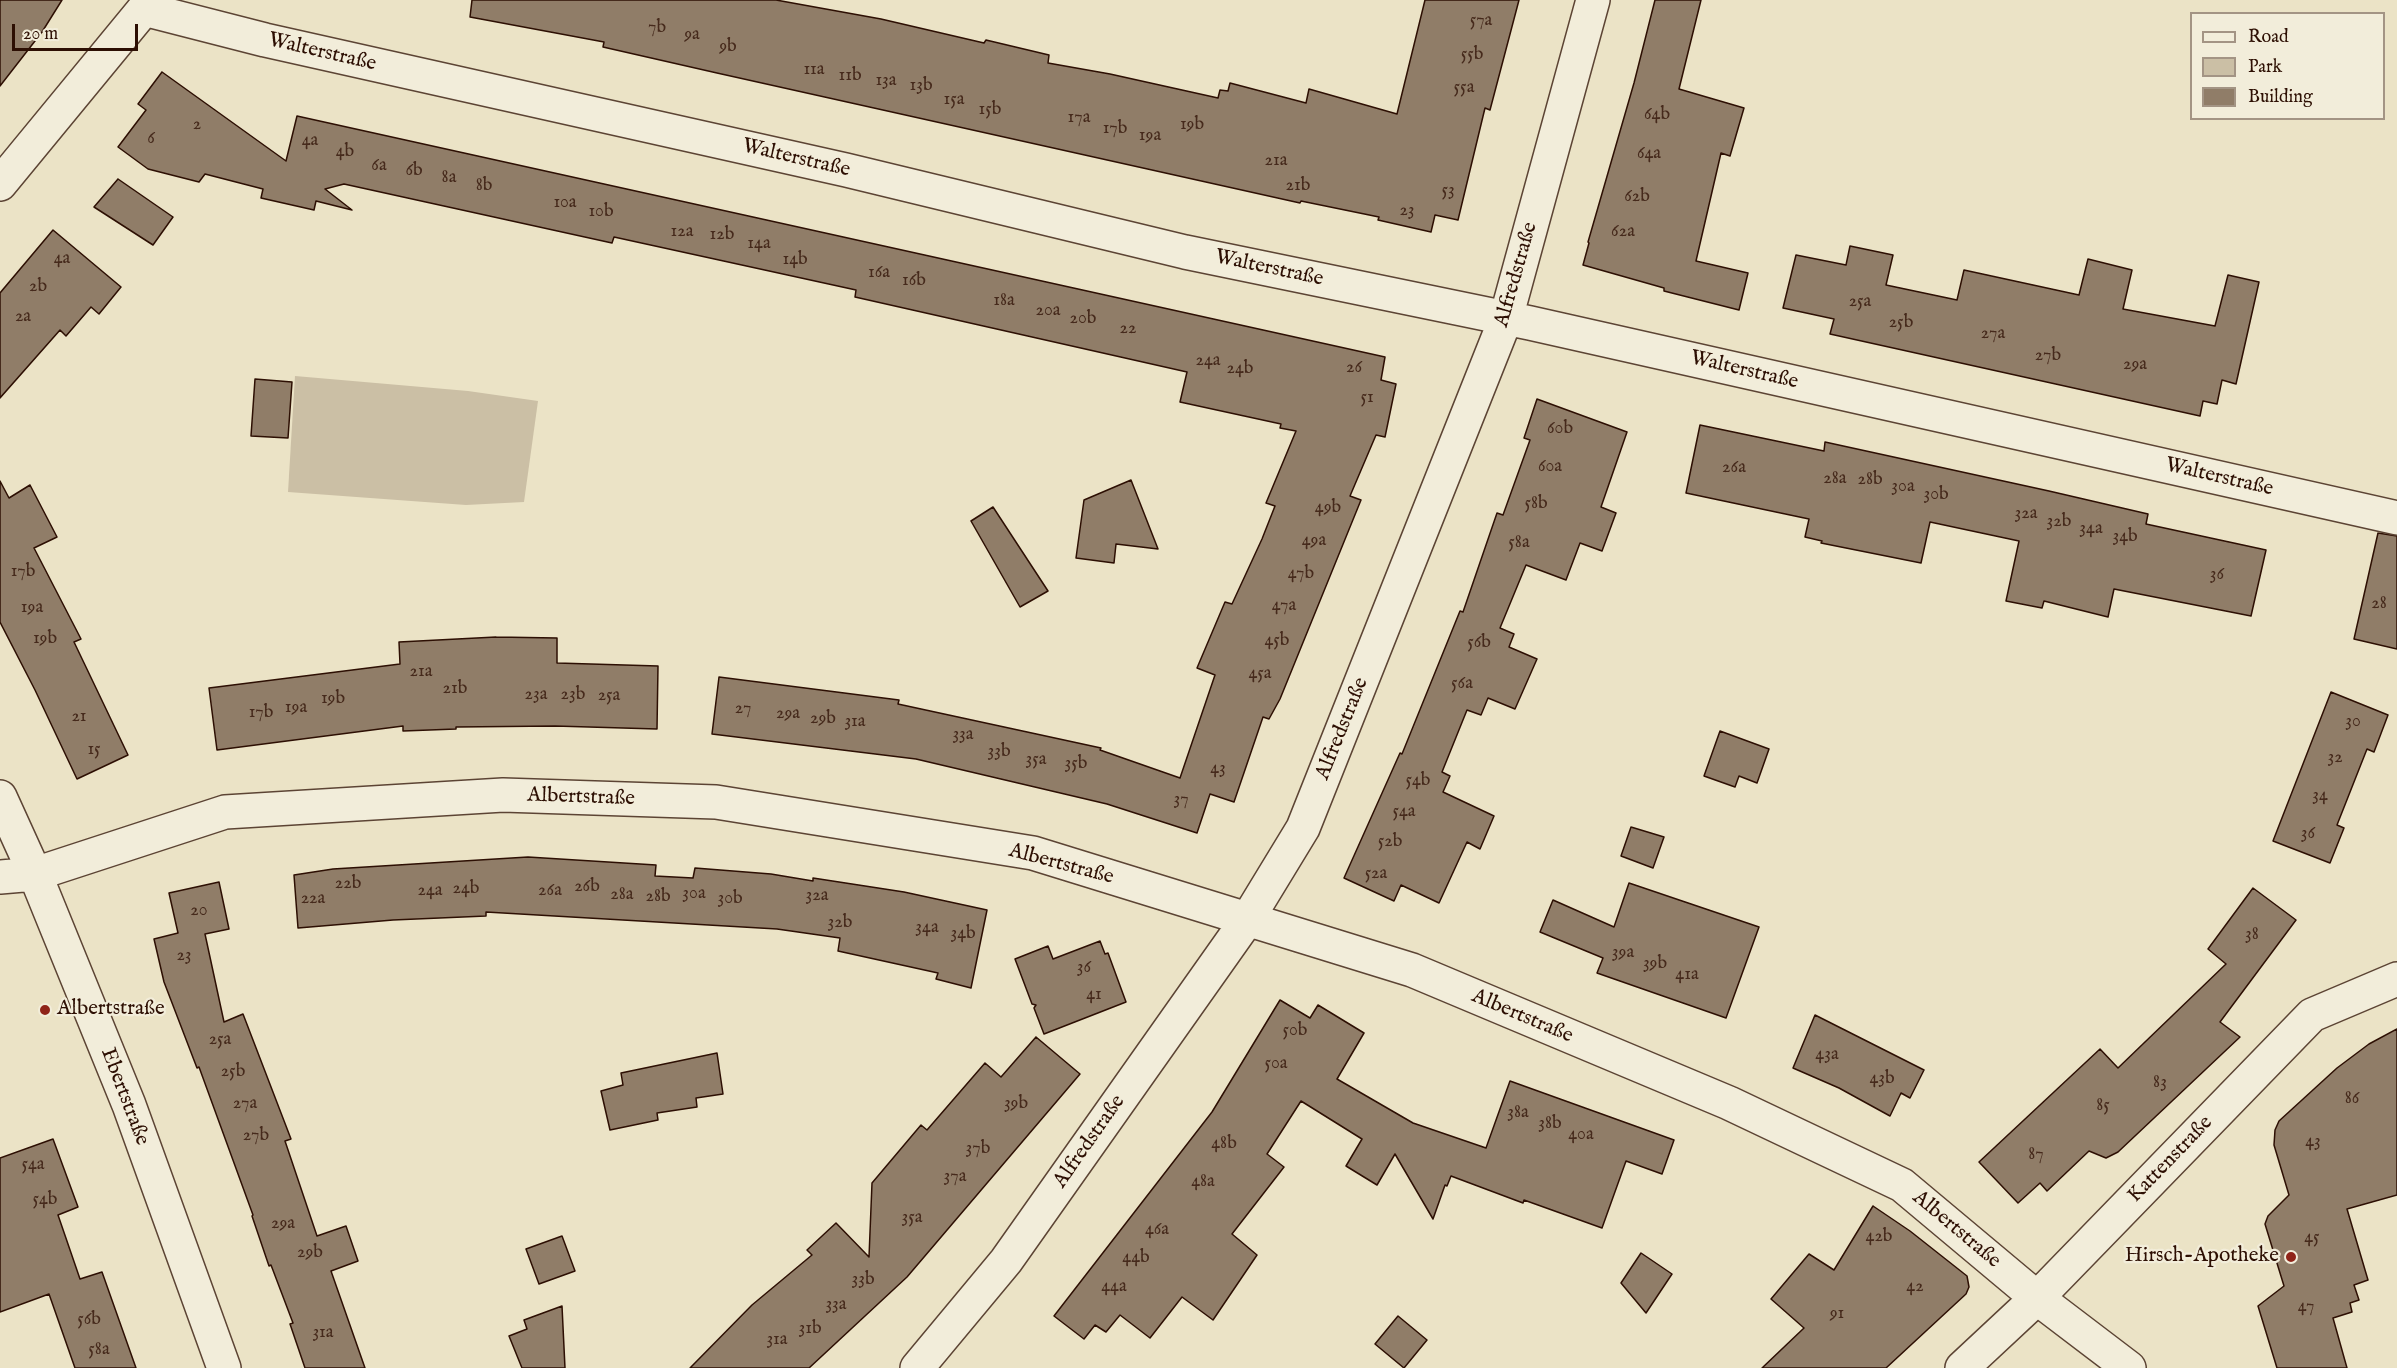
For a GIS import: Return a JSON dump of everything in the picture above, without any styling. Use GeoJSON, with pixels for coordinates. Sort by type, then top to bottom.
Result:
{"type":"FeatureCollection","features":[{"type":"Feature","properties":{"kind":"street","name":"Alfredstraße"},"geometry":{"type":"LineString","coordinates":[[917,1368],[1006,1261],[1246,920],[1303,828],[1506,318],[1593,0]]}},
{"type":"Feature","properties":{"kind":"street","name":"Walterstraße"},"geometry":{"type":"LineString","coordinates":[[147,4],[265,40],[846,170],[1185,252],[1506,318],[2397,518]]}},
{"type":"Feature","properties":{"kind":"street"},"geometry":{"type":"LineString","coordinates":[[0,184],[147,4]]}},
{"type":"Feature","properties":{"kind":"street","name":"Albertstraße"},"geometry":{"type":"LineString","coordinates":[[0,877],[35,874],[225,812],[503,795],[716,802],[1033,853],[1412,970],[1729,1103],[1902,1185],[2037,1298],[2129,1368]]}},
{"type":"Feature","properties":{"kind":"street","name":"Ebertstraße"},"geometry":{"type":"LineString","coordinates":[[0,797],[35,874],[129,1105],[224,1368]]}},
{"type":"Feature","properties":{"kind":"street","name":"Kattenstraße"},"geometry":{"type":"LineString","coordinates":[[1962,1368],[2037,1298],[2312,1015],[2397,979]]}},
{"type":"Feature","properties":{"kind":"green space"},"geometry":{"type":"Polygon","coordinates":[[[295,376],[468,391],[538,401],[524,502],[466,505],[288,492],[295,376]]]}},
{"type":"Feature","properties":{"kind":"building"},"geometry":{"type":"Polygon","coordinates":[[[0,0],[62,0],[42,32],[0,86],[0,0]]]}},
{"type":"Feature","properties":{"kind":"building"},"geometry":{"type":"Polygon","coordinates":[[[472,0],[776,0],[881,19],[984,43],[986,40],[1049,55],[1048,63],[1218,98],[1220,90],[1228,91],[1230,83],[1306,103],[1309,89],[1397,114],[1425,0],[1519,0],[1490,110],[1485,108],[1458,220],[1435,215],[1431,232],[1378,220],[1379,217],[1301,201],[1300,203],[603,47],[604,42],[470,17],[472,0]]]}},
{"type":"Feature","properties":{"kind":"building"},"geometry":{"type":"Polygon","coordinates":[[[1655,0],[1701,0],[1679,89],[1744,108],[1730,156],[1721,153],[1696,261],[1748,273],[1739,310],[1664,291],[1664,288],[1583,265],[1655,0]]]}},
{"type":"Feature","properties":{"kind":"building"},"geometry":{"type":"Polygon","coordinates":[[[162,72],[286,161],[297,116],[1385,357],[1381,380],[1396,384],[1385,437],[1376,435],[1350,496],[1361,500],[1280,699],[1269,719],[1263,717],[1234,802],[1210,794],[1197,833],[1107,804],[916,759],[712,734],[719,677],[899,700],[898,704],[1101,748],[1100,750],[1180,778],[1215,675],[1197,668],[1225,602],[1232,604],[1262,539],[1275,506],[1266,503],[1296,431],[1280,428],[1281,424],[1180,402],[1187,372],[855,297],[856,290],[614,237],[612,243],[344,184],[325,189],[352,210],[316,201],[314,210],[261,198],[263,189],[205,174],[199,182],[148,169],[118,147],[146,110],[138,104],[162,72]]]}},
{"type":"Feature","properties":{"kind":"building"},"geometry":{"type":"Polygon","coordinates":[[[118,179],[173,217],[153,245],[94,207],[118,179]]]}},
{"type":"Feature","properties":{"kind":"building"},"geometry":{"type":"Polygon","coordinates":[[[53,230],[121,287],[99,314],[91,307],[66,336],[60,330],[0,398],[0,293],[53,230]]]}},
{"type":"Feature","properties":{"kind":"building"},"geometry":{"type":"Polygon","coordinates":[[[1850,246],[1893,255],[1886,285],[1957,300],[1964,270],[2079,295],[2088,259],[2132,270],[2123,309],[2215,326],[2228,275],[2259,282],[2236,384],[2222,380],[2217,404],[2203,401],[2200,416],[1830,334],[1834,319],[1783,308],[1796,255],[1846,265],[1850,246]]]}},
{"type":"Feature","properties":{"kind":"building"},"geometry":{"type":"Polygon","coordinates":[[[255,379],[292,382],[288,438],[251,436],[255,379]]]}},
{"type":"Feature","properties":{"kind":"building"},"geometry":{"type":"Polygon","coordinates":[[[1537,399],[1627,432],[1601,507],[1616,513],[1602,551],[1580,543],[1566,580],[1526,565],[1500,628],[1514,634],[1509,647],[1537,659],[1515,709],[1488,698],[1481,715],[1467,710],[1442,772],[1450,776],[1443,792],[1494,816],[1480,849],[1467,842],[1439,903],[1401,885],[1394,901],[1344,878],[1400,753],[1402,754],[1460,611],[1463,612],[1497,513],[1503,515],[1530,440],[1524,438],[1537,399]]]}},
{"type":"Feature","properties":{"kind":"building"},"geometry":{"type":"Polygon","coordinates":[[[1700,425],[1824,451],[1825,442],[2049,491],[2148,514],[2146,524],[2266,550],[2251,616],[2114,589],[2108,617],[2044,601],[2042,608],[2006,601],[2019,541],[1930,522],[1921,563],[1821,543],[1822,541],[1805,537],[1809,519],[1686,493],[1700,425]]]}},
{"type":"Feature","properties":{"kind":"building"},"geometry":{"type":"Polygon","coordinates":[[[1131,480],[1158,549],[1116,544],[1114,563],[1076,558],[1084,500],[1131,480]]]}},
{"type":"Feature","properties":{"kind":"building"},"geometry":{"type":"Polygon","coordinates":[[[0,481],[9,498],[30,485],[57,537],[34,548],[81,639],[74,642],[128,755],[77,779],[0,622],[0,481]]]}},
{"type":"Feature","properties":{"kind":"building"},"geometry":{"type":"Polygon","coordinates":[[[993,507],[1048,591],[1020,607],[971,521],[993,507]]]}},
{"type":"Feature","properties":{"kind":"building"},"geometry":{"type":"Polygon","coordinates":[[[2378,533],[2397,536],[2397,649],[2354,639],[2378,533]]]}},
{"type":"Feature","properties":{"kind":"building"},"geometry":{"type":"Polygon","coordinates":[[[496,637],[557,638],[557,663],[658,666],[657,729],[555,726],[456,727],[456,729],[403,731],[403,726],[217,750],[209,688],[400,664],[399,642],[496,637]]]}},
{"type":"Feature","properties":{"kind":"building"},"geometry":{"type":"Polygon","coordinates":[[[2331,692],[2388,715],[2374,752],[2367,749],[2337,825],[2344,828],[2330,863],[2273,841],[2331,692]]]}},
{"type":"Feature","properties":{"kind":"building"},"geometry":{"type":"Polygon","coordinates":[[[1720,731],[1769,749],[1757,783],[1739,776],[1735,787],[1704,776],[1720,731]]]}},
{"type":"Feature","properties":{"kind":"building"},"geometry":{"type":"Polygon","coordinates":[[[1631,827],[1664,837],[1653,868],[1621,856],[1631,827]]]}},
{"type":"Feature","properties":{"kind":"building"},"geometry":{"type":"Polygon","coordinates":[[[528,857],[656,865],[655,876],[693,878],[695,868],[771,874],[813,881],[813,878],[904,892],[987,910],[971,988],[936,979],[938,973],[838,951],[840,938],[777,929],[486,912],[486,916],[393,920],[298,928],[294,875],[333,869],[528,857]]]}},
{"type":"Feature","properties":{"kind":"building"},"geometry":{"type":"Polygon","coordinates":[[[219,882],[229,929],[205,934],[224,1022],[243,1014],[291,1139],[285,1141],[317,1236],[346,1226],[358,1261],[331,1271],[365,1368],[305,1368],[290,1324],[293,1323],[271,1265],[269,1266],[253,1215],[199,1067],[197,1068],[164,982],[154,939],[178,933],[169,893],[219,882]]]}},
{"type":"Feature","properties":{"kind":"building"},"geometry":{"type":"Polygon","coordinates":[[[1629,883],[1759,927],[1726,1018],[1597,973],[1603,958],[1540,932],[1553,900],[1614,927],[1629,883]]]}},
{"type":"Feature","properties":{"kind":"building"},"geometry":{"type":"Polygon","coordinates":[[[2253,888],[2296,920],[2220,1022],[2240,1037],[2118,1152],[2106,1158],[2089,1151],[2047,1191],[2040,1183],[2018,1203],[1979,1162],[2100,1049],[2118,1068],[2226,964],[2208,949],[2253,888]]]}},
{"type":"Feature","properties":{"kind":"building"},"geometry":{"type":"Polygon","coordinates":[[[1100,941],[1105,954],[1108,953],[1126,1002],[1044,1034],[1034,1008],[1036,1005],[1032,1004],[1015,959],[1048,946],[1053,959],[1100,941]]]}},
{"type":"Feature","properties":{"kind":"building"},"geometry":{"type":"Polygon","coordinates":[[[1280,1000],[1310,1018],[1318,1005],[1364,1033],[1337,1079],[1413,1123],[1486,1148],[1510,1081],[1674,1140],[1662,1174],[1626,1161],[1602,1228],[1524,1200],[1523,1203],[1451,1176],[1447,1186],[1445,1185],[1433,1219],[1395,1154],[1377,1185],[1346,1166],[1362,1139],[1301,1101],[1267,1154],[1284,1167],[1232,1234],[1257,1255],[1213,1320],[1182,1297],[1150,1338],[1120,1315],[1106,1332],[1095,1325],[1084,1339],[1054,1316],[1212,1112],[1280,1000]]]}},
{"type":"Feature","properties":{"kind":"building"},"geometry":{"type":"Polygon","coordinates":[[[1815,1015],[1924,1070],[1910,1098],[1901,1093],[1890,1116],[1839,1088],[1793,1068],[1815,1015]]]}},
{"type":"Feature","properties":{"kind":"building"},"geometry":{"type":"Polygon","coordinates":[[[2397,1029],[2397,1195],[2347,1209],[2368,1280],[2354,1285],[2359,1300],[2350,1303],[2352,1312],[2333,1318],[2347,1368],[2277,1368],[2258,1306],[2284,1286],[2265,1224],[2268,1216],[2289,1195],[2274,1145],[2275,1130],[2279,1121],[2337,1068],[2369,1044],[2397,1029]]]}},
{"type":"Feature","properties":{"kind":"building"},"geometry":{"type":"Polygon","coordinates":[[[1036,1037],[1080,1074],[907,1277],[809,1368],[690,1368],[752,1305],[812,1255],[807,1250],[836,1223],[869,1257],[872,1183],[921,1125],[927,1130],[985,1063],[1001,1077],[1036,1037]]]}},
{"type":"Feature","properties":{"kind":"building"},"geometry":{"type":"Polygon","coordinates":[[[717,1053],[723,1094],[696,1098],[697,1107],[657,1113],[658,1120],[610,1130],[601,1091],[623,1085],[621,1073],[717,1053]]]}},
{"type":"Feature","properties":{"kind":"building"},"geometry":{"type":"Polygon","coordinates":[[[53,1139],[78,1207],[58,1215],[80,1279],[102,1272],[136,1368],[75,1368],[49,1294],[0,1312],[0,1158],[53,1139]]]}},
{"type":"Feature","properties":{"kind":"building"},"geometry":{"type":"Polygon","coordinates":[[[1873,1206],[1910,1231],[1967,1276],[1969,1287],[1966,1294],[1886,1368],[1762,1368],[1804,1328],[1771,1299],[1809,1254],[1834,1270],[1873,1206]]]}},
{"type":"Feature","properties":{"kind":"building"},"geometry":{"type":"Polygon","coordinates":[[[562,1236],[575,1271],[539,1284],[526,1249],[562,1236]]]}},
{"type":"Feature","properties":{"kind":"building"},"geometry":{"type":"Polygon","coordinates":[[[1641,1253],[1672,1274],[1646,1313],[1621,1283],[1641,1253]]]}},
{"type":"Feature","properties":{"kind":"building"},"geometry":{"type":"Polygon","coordinates":[[[562,1306],[565,1368],[522,1368],[509,1336],[527,1329],[524,1320],[562,1306]]]}},
{"type":"Feature","properties":{"kind":"building"},"geometry":{"type":"Polygon","coordinates":[[[1398,1316],[1427,1340],[1404,1368],[1375,1344],[1398,1316]]]}},
{"type":"Feature","properties":{"kind":"place","name":"Albertstraße"},"geometry":{"type":"Point","coordinates":[45,1010]}},
{"type":"Feature","properties":{"kind":"place","name":"Hirsch-Apotheke"},"geometry":{"type":"Point","coordinates":[2291,1257]}}]}
